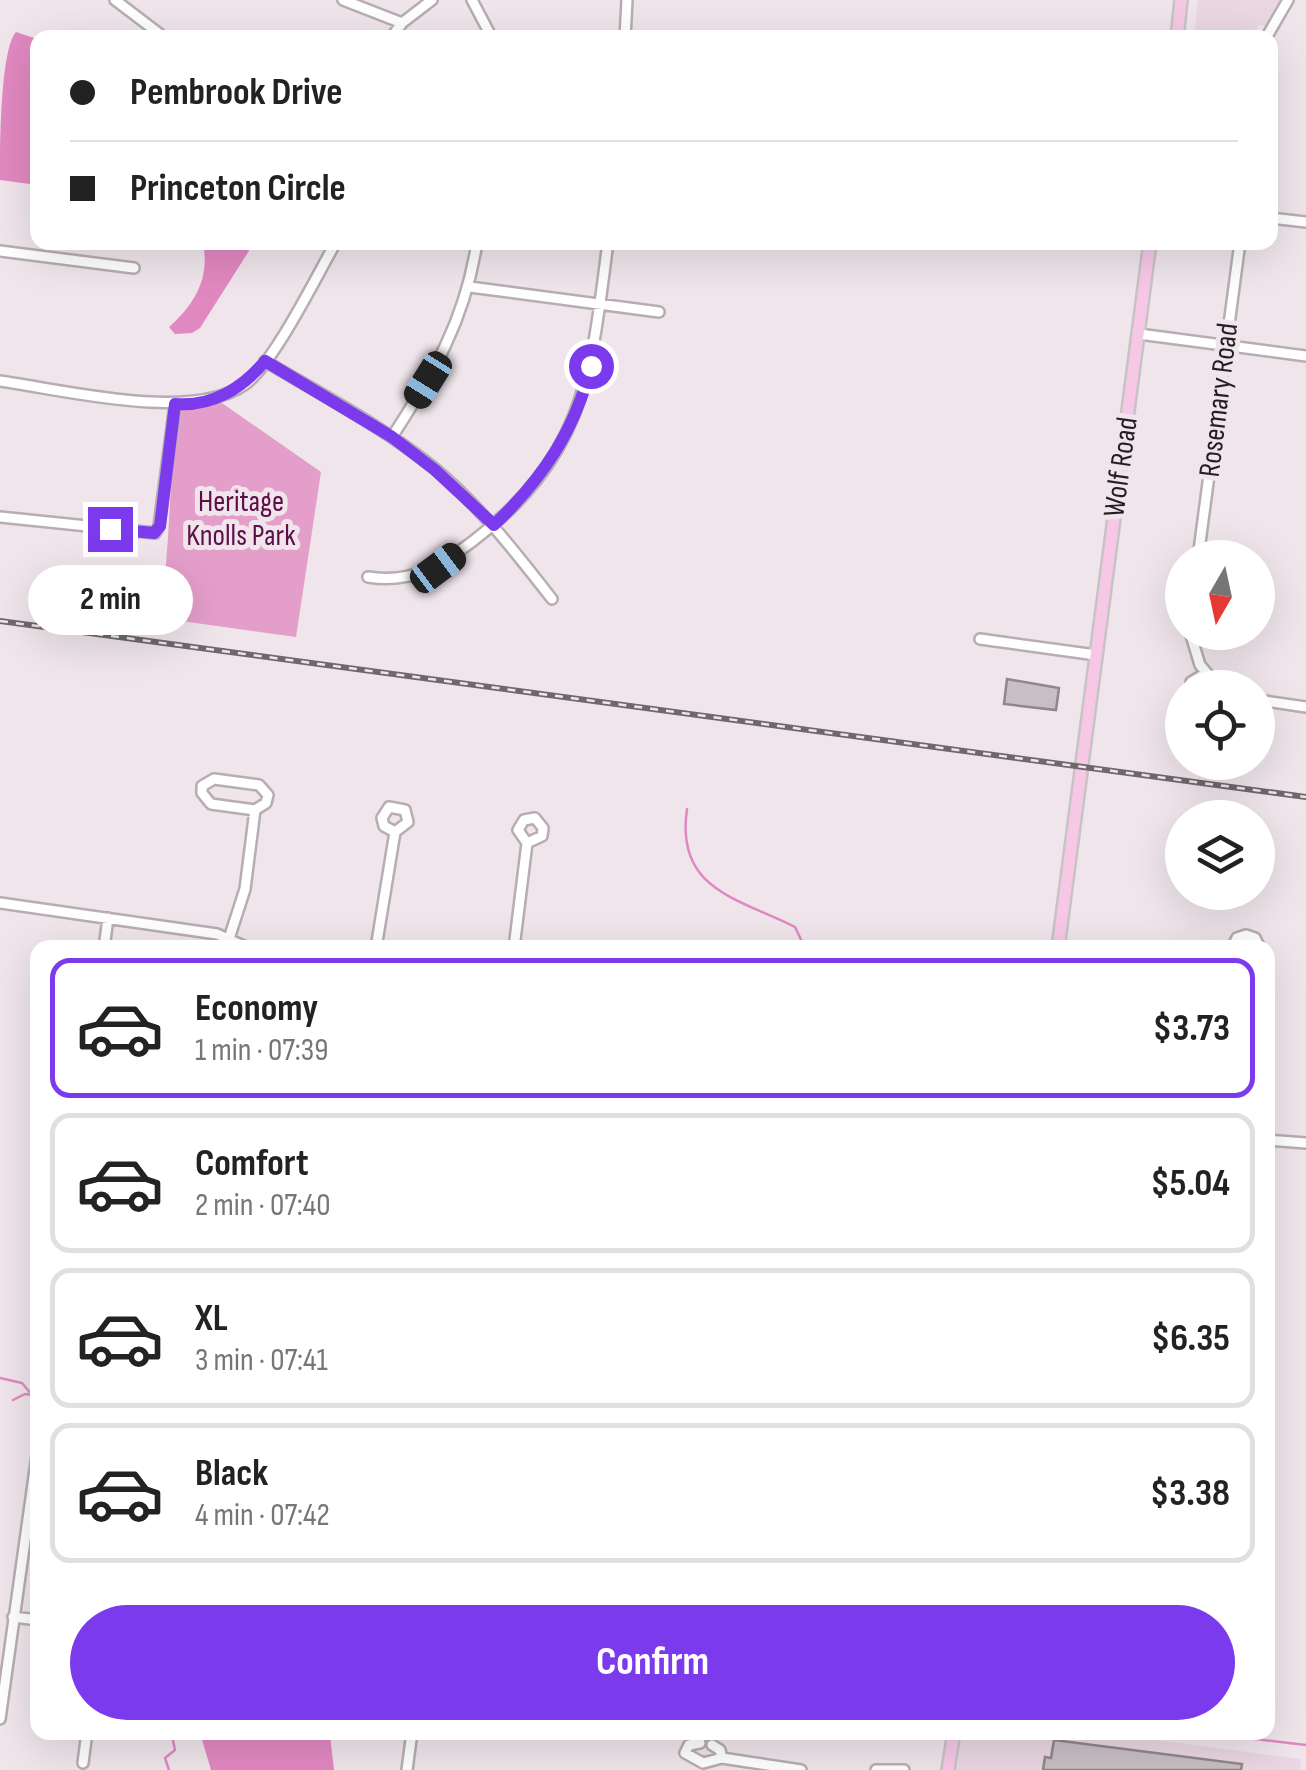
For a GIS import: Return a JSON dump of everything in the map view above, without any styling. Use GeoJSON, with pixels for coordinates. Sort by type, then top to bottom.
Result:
{"type":"FeatureCollection","features":[{"type":"Feature","properties":{"kind":"main road"},"geometry":{"type":"LineString","coordinates":[[1178,30],[1181,0]]}},
{"type":"Feature","properties":{"kind":"main road","name":"Wolf Road"},"geometry":{"type":"LineString","coordinates":[[1059,940],[1077,766],[1096,655],[1149,250]]}},
{"type":"Feature","properties":{"kind":"main road"},"geometry":{"type":"LineString","coordinates":[[948,1770],[953,1740]]}},
{"type":"Feature","properties":{"kind":"street"},"geometry":{"type":"LineString","coordinates":[[115,0],[153,30]]}},
{"type":"Feature","properties":{"kind":"street"},"geometry":{"type":"LineString","coordinates":[[343,0],[402,23]]}},
{"type":"Feature","properties":{"kind":"street"},"geometry":{"type":"LineString","coordinates":[[397,30],[432,0]]}},
{"type":"Feature","properties":{"kind":"street"},"geometry":{"type":"LineString","coordinates":[[472,0],[488,30]]}},
{"type":"Feature","properties":{"kind":"street"},"geometry":{"type":"LineString","coordinates":[[626,30],[628,0]]}},
{"type":"Feature","properties":{"kind":"street"},"geometry":{"type":"LineString","coordinates":[[1271,30],[1288,0]]}},
{"type":"Feature","properties":{"kind":"street"},"geometry":{"type":"LineString","coordinates":[[1278,219],[1306,222]]}},
{"type":"Feature","properties":{"kind":"street"},"geometry":{"type":"LineString","coordinates":[[0,250],[134,268]]}},
{"type":"Feature","properties":{"kind":"street"},"geometry":{"type":"LineString","coordinates":[[0,382],[175,404],[216,398],[245,384],[265,361],[331,250]]}},
{"type":"Feature","properties":{"kind":"street"},"geometry":{"type":"LineString","coordinates":[[392,437],[444,355],[470,288],[476,250]]}},
{"type":"Feature","properties":{"kind":"street"},"geometry":{"type":"LineString","coordinates":[[368,578],[412,577],[438,568],[494,525],[538,480],[573,422],[591,366],[607,250]]}},
{"type":"Feature","properties":{"kind":"street","name":"Rosemary Road"},"geometry":{"type":"LineString","coordinates":[[1200,540],[1239,250]]}},
{"type":"Feature","properties":{"kind":"street"},"geometry":{"type":"LineString","coordinates":[[470,288],[659,312]]}},
{"type":"Feature","properties":{"kind":"street"},"geometry":{"type":"LineString","coordinates":[[1139,334],[1306,356]]}},
{"type":"Feature","properties":{"kind":"street"},"geometry":{"type":"LineString","coordinates":[[265,361],[392,437],[435,470],[494,525],[552,599]]}},
{"type":"Feature","properties":{"kind":"street"},"geometry":{"type":"LineString","coordinates":[[0,517],[154,533],[160,526],[175,404]]}},
{"type":"Feature","properties":{"kind":"street"},"geometry":{"type":"LineString","coordinates":[[980,639],[1096,655]]}},
{"type":"Feature","properties":{"kind":"street"},"geometry":{"type":"LineString","coordinates":[[1275,702],[1306,706]]}},
{"type":"Feature","properties":{"kind":"street"},"geometry":{"type":"LineString","coordinates":[[214,779],[259,786],[268,796],[266,803],[254,810],[211,804],[205,800],[202,786],[214,779]]}},
{"type":"Feature","properties":{"kind":"street"},"geometry":{"type":"LineString","coordinates":[[229,940],[245,890],[254,810]]}},
{"type":"Feature","properties":{"kind":"street"},"geometry":{"type":"LineString","coordinates":[[377,940],[395,832]]}},
{"type":"Feature","properties":{"kind":"street"},"geometry":{"type":"LineString","coordinates":[[515,940],[528,843]]}},
{"type":"Feature","properties":{"kind":"street"},"geometry":{"type":"LineString","coordinates":[[0,903],[108,918],[214,940]]}},
{"type":"Feature","properties":{"kind":"street"},"geometry":{"type":"LineString","coordinates":[[105,940],[108,918]]}},
{"type":"Feature","properties":{"kind":"street"},"geometry":{"type":"LineString","coordinates":[[1275,1141],[1306,1143]]}},
{"type":"Feature","properties":{"kind":"street"},"geometry":{"type":"LineString","coordinates":[[0,1719],[30,1504]]}},
{"type":"Feature","properties":{"kind":"street"},"geometry":{"type":"LineString","coordinates":[[14,1617],[30,1619]]}},
{"type":"Feature","properties":{"kind":"street"},"geometry":{"type":"LineString","coordinates":[[83,1763],[86,1740]]}},
{"type":"Feature","properties":{"kind":"street"},"geometry":{"type":"LineString","coordinates":[[407,1770],[411,1740]]}},
{"type":"Feature","properties":{"kind":"street"},"geometry":{"type":"LineString","coordinates":[[700,1743],[689,1745],[685,1753],[703,1767],[722,1758],[801,1770]]}},
{"type":"Feature","properties":{"kind":"street"},"geometry":{"type":"LineString","coordinates":[[712,1745],[720,1750],[722,1758]]}},
{"type":"Feature","properties":{"kind":"street"},"geometry":{"type":"LineString","coordinates":[[876,1770],[904,1770]]}},
{"type":"Feature","properties":{"kind":"shaded area"},"geometry":{"type":"Polygon","coordinates":[[[1198,0],[1283,0],[1266,26],[1258,25],[1257,30],[1195,30],[1198,0]]]}},
{"type":"Feature","properties":{"kind":"shaded area"},"geometry":{"type":"Polygon","coordinates":[[[16,32],[30,37],[30,184],[0,180],[4,79],[16,32]]]}},
{"type":"Feature","properties":{"kind":"shaded area"},"geometry":{"type":"Polygon","coordinates":[[[204,250],[250,250],[200,328],[175,334],[169,327],[193,300],[202,279],[204,250]]]}},
{"type":"Feature","properties":{"kind":"shaded area"},"geometry":{"type":"Polygon","coordinates":[[[202,1740],[331,1740],[334,1770],[211,1770],[202,1740]]]}},
{"type":"Feature","properties":{"kind":"shaded area"},"geometry":{"type":"Polygon","coordinates":[[[961,1740],[1155,1740],[1301,1759],[1300,1770],[957,1770],[961,1740]]]}},
{"type":"Feature","properties":{"kind":"green space","name":"Heritage Knolls Park"},"geometry":{"type":"Polygon","coordinates":[[[219,401],[321,472],[296,637],[160,618],[176,406],[219,401]]]}},
{"type":"Feature","properties":{"kind":"building"},"geometry":{"type":"Polygon","coordinates":[[[1007,679],[1059,688],[1056,710],[1004,704],[1007,679]]]}},
{"type":"Feature","properties":{"kind":"building"},"geometry":{"type":"Polygon","coordinates":[[[1054,1740],[1242,1764],[1241,1770],[1043,1770],[1045,1757],[1051,1758],[1054,1740]]]}},
{"type":"Feature","properties":{"kind":"waterway"},"geometry":{"type":"LineString","coordinates":[[687,809],[686,836],[691,858],[701,874],[715,888],[795,927],[801,940]]}},
{"type":"Feature","properties":{"kind":"waterway"},"geometry":{"type":"LineString","coordinates":[[0,1378],[22,1383],[30,1393]]}},
{"type":"Feature","properties":{"kind":"waterway"},"geometry":{"type":"LineString","coordinates":[[13,1400],[30,1395]]}},
{"type":"Feature","properties":{"kind":"waterway"},"geometry":{"type":"LineString","coordinates":[[169,1770],[165,1758],[175,1750],[173,1740]]}},
{"type":"Feature","properties":{"kind":"waterway"},"geometry":{"type":"LineString","coordinates":[[1263,1740],[1306,1745]]}},
{"type":"Feature","properties":{"kind":"railway"},"geometry":{"type":"LineString","coordinates":[[0,621],[1306,797]]}},
{"type":"Feature","properties":{"kind":"route"},"geometry":{"type":"LineString","coordinates":[[110,529],[154,533],[160,526],[175,404],[216,398],[245,384],[265,361],[392,437],[435,470],[494,525],[550,463],[577,412],[591,366]]}}]}
